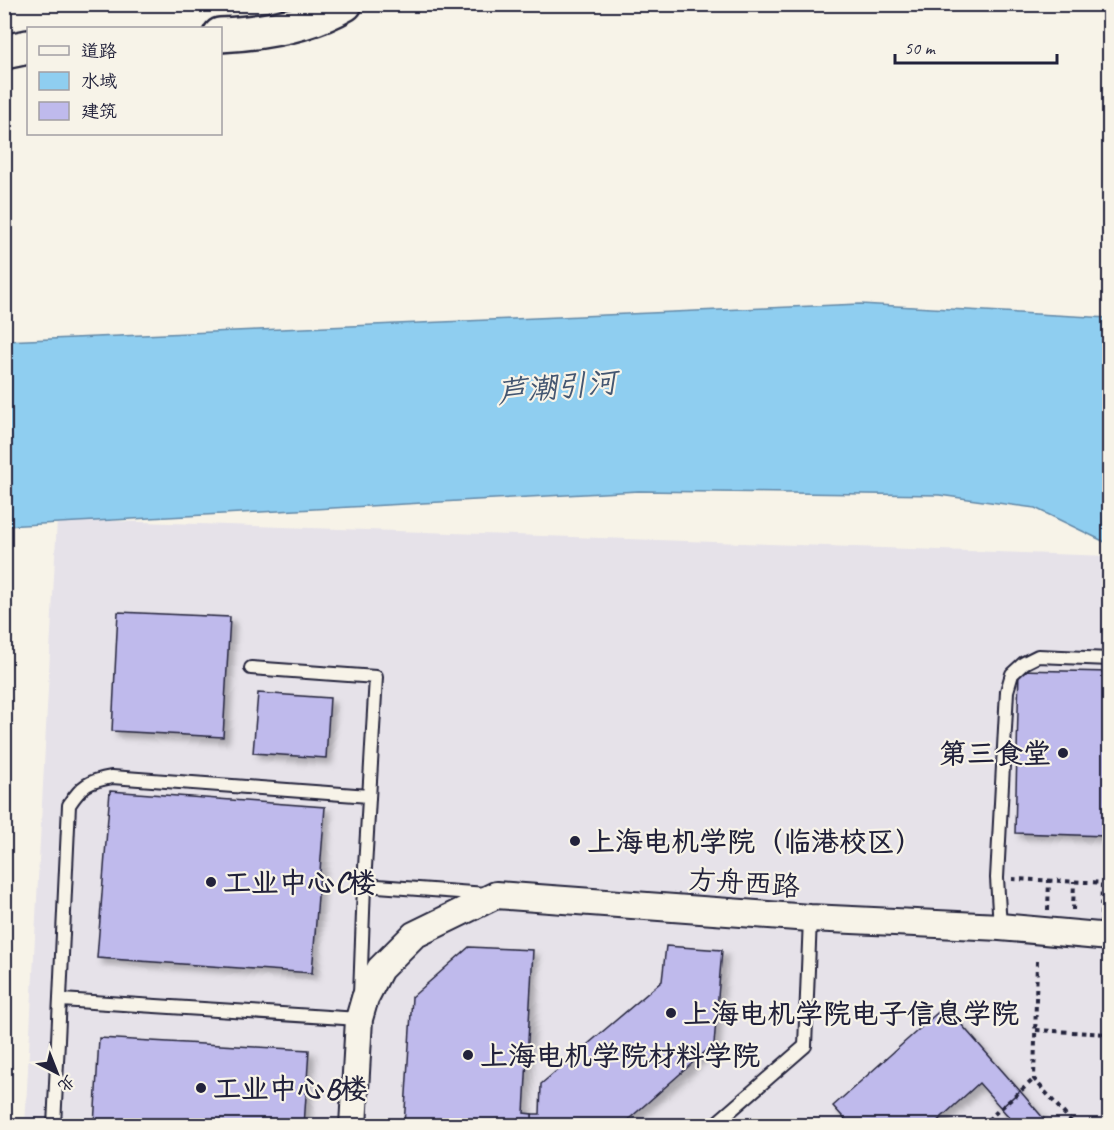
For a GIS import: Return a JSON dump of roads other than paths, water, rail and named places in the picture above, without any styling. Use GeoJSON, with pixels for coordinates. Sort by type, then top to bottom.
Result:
{"type":"FeatureCollection","features":[{"type":"Feature","properties":{"kind":"highway"},"geometry":{"type":"LineString","coordinates":[[222,35],[245,34],[288,26],[327,15],[345,4]]}},
{"type":"Feature","properties":{"kind":"highway"},"geometry":{"type":"LineString","coordinates":[[4,52],[27,47]]}},
{"type":"Feature","properties":{"kind":"street","name":"方舟西路"},"geometry":{"type":"LineString","coordinates":[[496,895],[810,918],[1000,927],[1105,927]]}},
{"type":"Feature","properties":{"kind":"street"},"geometry":{"type":"LineString","coordinates":[[353,1125],[358,1019],[365,998],[380,969],[414,935],[496,895]]}},
{"type":"Feature","properties":{"kind":"lane"},"geometry":{"type":"LineString","coordinates":[[1000,927],[996,879],[1007,691],[1012,674],[1024,663],[1038,656],[1110,658]]}},
{"type":"Feature","properties":{"kind":"lane"},"geometry":{"type":"LineString","coordinates":[[61,1000],[358,1019],[376,677],[251,668]]}},
{"type":"Feature","properties":{"kind":"lane"},"geometry":{"type":"LineString","coordinates":[[54,1125],[69,805],[79,790],[94,780],[112,777],[369,796]]}},
{"type":"Feature","properties":{"kind":"lane"},"geometry":{"type":"LineString","coordinates":[[364,885],[496,895]]}},
{"type":"Feature","properties":{"kind":"lane"},"geometry":{"type":"LineString","coordinates":[[713,1125],[805,1046],[810,918]]}},
{"type":"Feature","properties":{"kind":"water","name":"芦潮引河"},"geometry":{"type":"Polygon","coordinates":[[[860,304],[1109,318],[1109,544],[1035,508],[939,495],[639,491],[5,526],[5,341],[860,304]]]}},
{"type":"Feature","properties":{"kind":"place","name":"第三食堂"},"geometry":{"type":"Point","coordinates":[1063,753]}},
{"type":"Feature","properties":{"kind":"place","name":"上海电机学院（临港校区）"},"geometry":{"type":"Point","coordinates":[575,841]}},
{"type":"Feature","properties":{"kind":"place","name":"工业中心C楼"},"geometry":{"type":"Point","coordinates":[211,882]}},
{"type":"Feature","properties":{"kind":"place","name":"上海电机学院电子信息学院"},"geometry":{"type":"Point","coordinates":[671,1013]}},
{"type":"Feature","properties":{"kind":"place","name":"上海电机学院材料学院"},"geometry":{"type":"Point","coordinates":[468,1055]}},
{"type":"Feature","properties":{"kind":"place","name":"工业中心B楼"},"geometry":{"type":"Point","coordinates":[201,1088]}}]}
